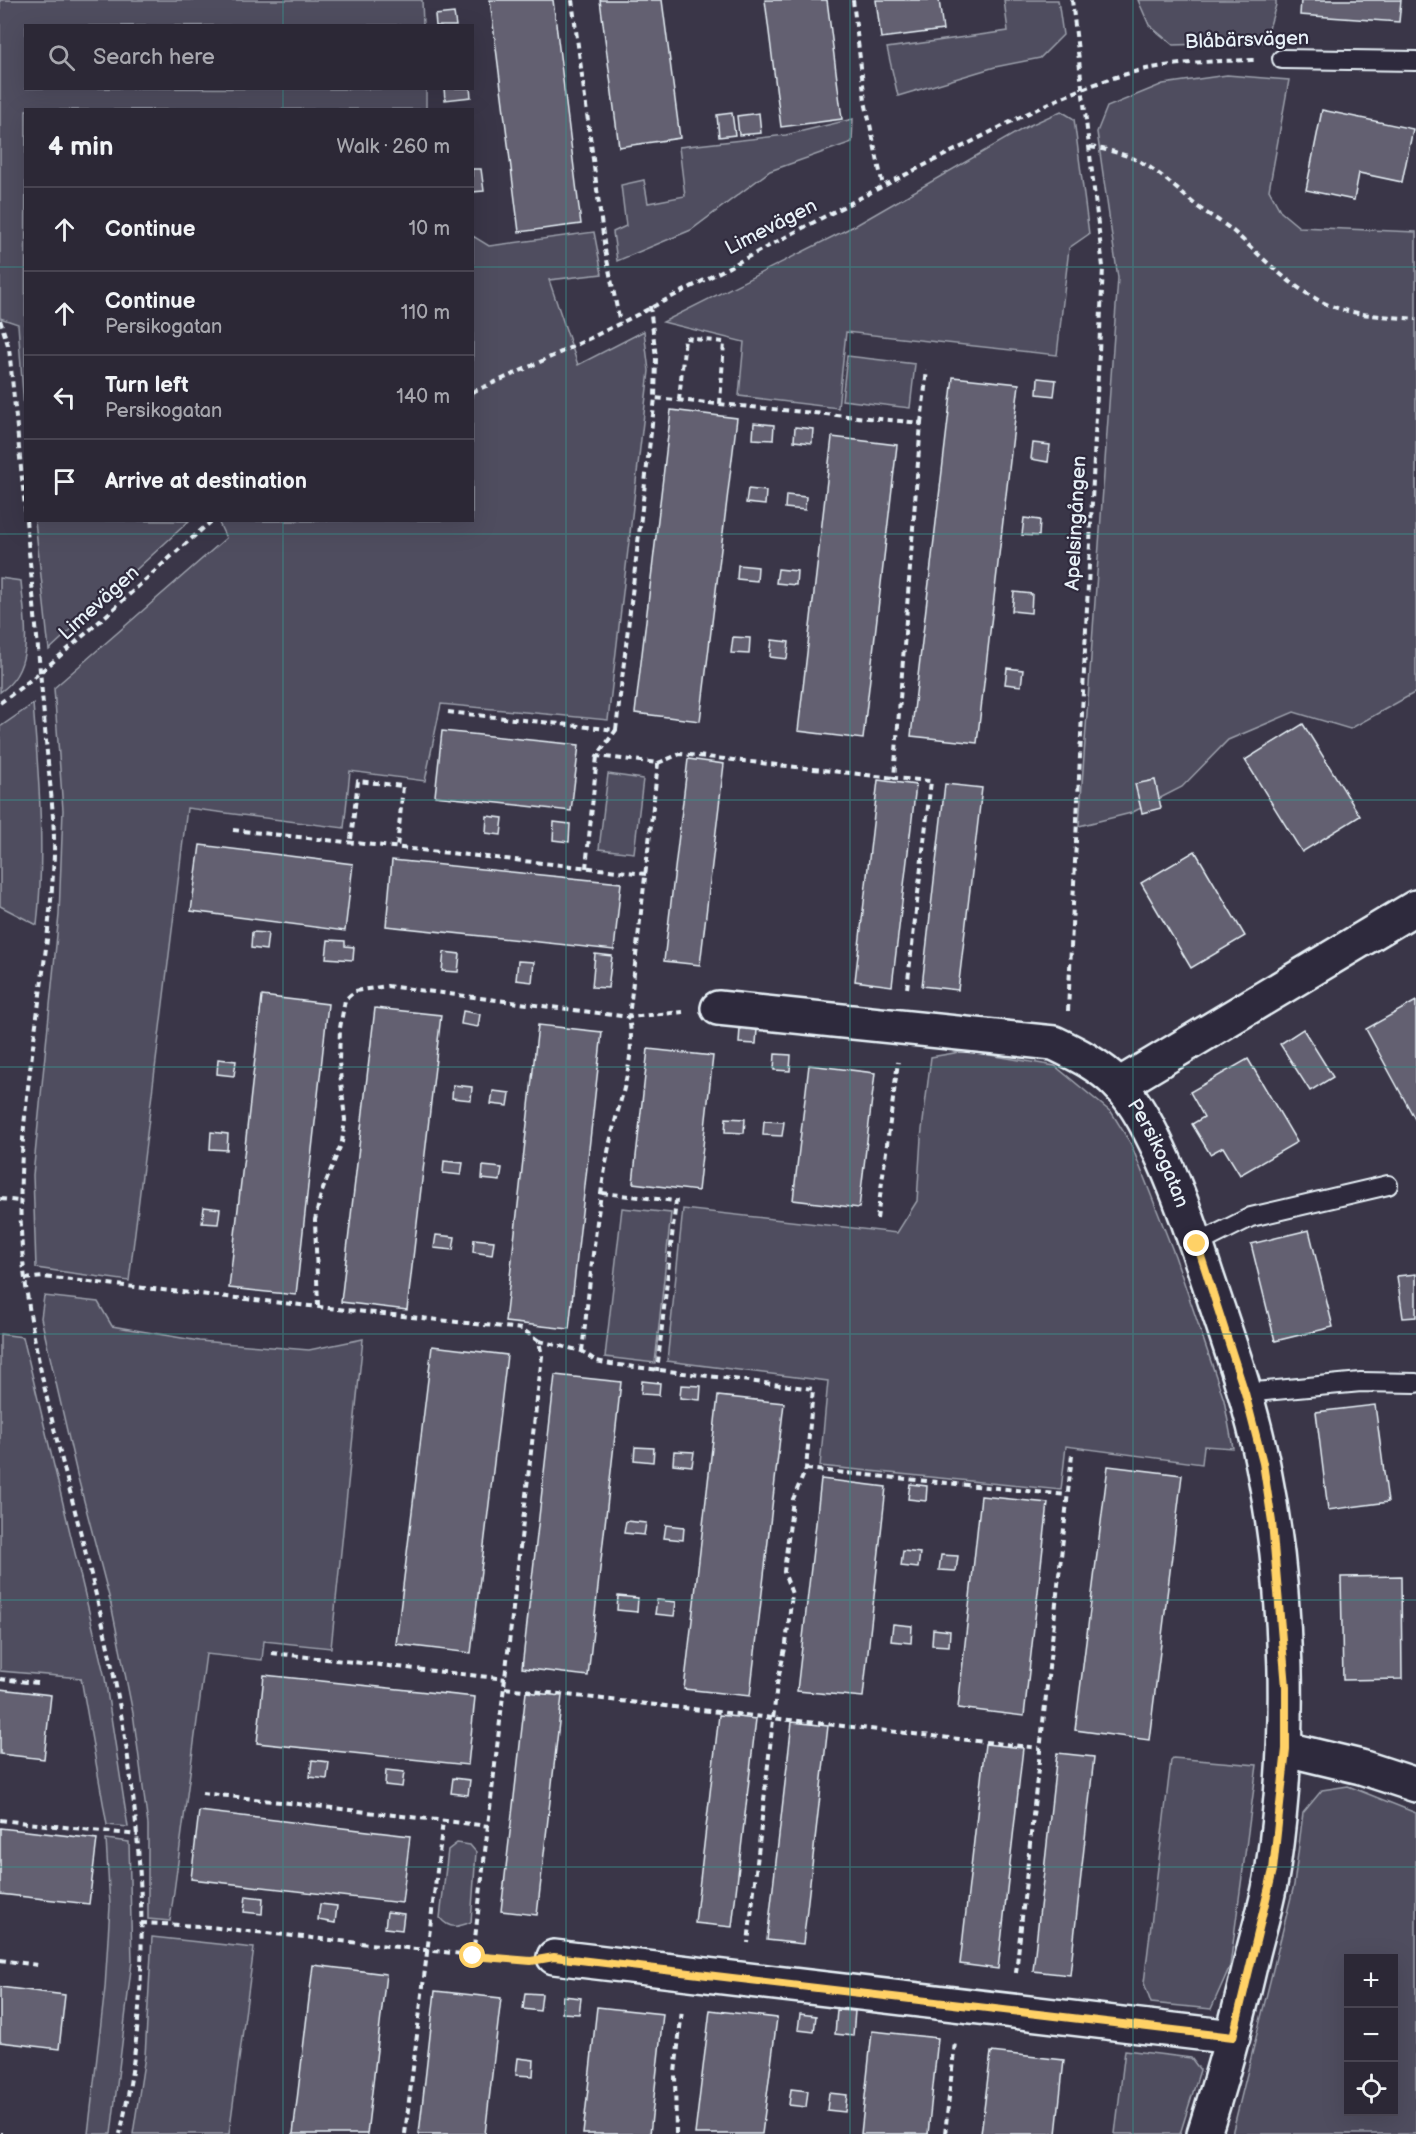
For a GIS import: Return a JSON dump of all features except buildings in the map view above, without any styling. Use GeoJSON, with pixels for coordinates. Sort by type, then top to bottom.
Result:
{"type":"FeatureCollection","features":[{"type":"Feature","properties":{"kind":"street","name":"Persikogatan"},"geometry":{"type":"LineString","coordinates":[[1119,1085],[1416,907]]}},
{"type":"Feature","properties":{"kind":"street","name":"Persikogatan"},"geometry":{"type":"LineString","coordinates":[[718,1008],[1054,1043],[1091,1061],[1119,1085],[1145,1122],[1197,1244],[1245,1393],[1263,1463],[1272,1522],[1286,1687],[1286,1749],[1273,1870],[1233,2037],[1204,2134]]}},
{"type":"Feature","properties":{"kind":"street"},"geometry":{"type":"LineString","coordinates":[[1286,1749],[1361,1767],[1416,1785]]}},
{"type":"Feature","properties":{"kind":"street"},"geometry":{"type":"LineString","coordinates":[[554,1957],[1233,2037]]}},
{"type":"Feature","properties":{"kind":"lane","name":"Blåbärsvägen"},"geometry":{"type":"LineString","coordinates":[[1282,59],[1416,61]]}},
{"type":"Feature","properties":{"kind":"lane"},"geometry":{"type":"LineString","coordinates":[[1197,1244],[1251,1217],[1388,1185]]}},
{"type":"Feature","properties":{"kind":"lane"},"geometry":{"type":"LineString","coordinates":[[1245,1393],[1361,1382],[1416,1383]]}},
{"type":"Feature","properties":{"kind":"path"},"geometry":{"type":"LineString","coordinates":[[572,0],[605,250],[620,323]]}},
{"type":"Feature","properties":{"kind":"path"},"geometry":{"type":"LineString","coordinates":[[853,0],[865,102],[883,186]]}},
{"type":"Feature","properties":{"kind":"path","name":"Apelsingången"},"geometry":{"type":"LineString","coordinates":[[1066,1049],[1103,267],[1072,0]]}},
{"type":"Feature","properties":{"kind":"path","name":"Blåbärsvägen"},"geometry":{"type":"LineString","coordinates":[[1084,88],[1142,70],[1190,62],[1282,59]]}},
{"type":"Feature","properties":{"kind":"path","name":"Limevägen"},"geometry":{"type":"LineString","coordinates":[[474,391],[620,323],[883,186],[1084,88]]}},
{"type":"Feature","properties":{"kind":"path"},"geometry":{"type":"LineString","coordinates":[[1090,147],[1117,151],[1155,169],[1194,204],[1231,229],[1278,271],[1324,303],[1363,315],[1416,319]]}},
{"type":"Feature","properties":{"kind":"path"},"geometry":{"type":"LineString","coordinates":[[586,868],[597,756],[616,730],[655,398],[656,358],[650,306]]}},
{"type":"Feature","properties":{"kind":"path"},"geometry":{"type":"LineString","coordinates":[[0,320],[9,348],[24,499]]}},
{"type":"Feature","properties":{"kind":"path"},"geometry":{"type":"LineString","coordinates":[[679,399],[685,338],[724,342],[720,404]]}},
{"type":"Feature","properties":{"kind":"path"},"geometry":{"type":"LineString","coordinates":[[894,778],[927,370]]}},
{"type":"Feature","properties":{"kind":"path"},"geometry":{"type":"LineString","coordinates":[[655,398],[921,423]]}},
{"type":"Feature","properties":{"kind":"path"},"geometry":{"type":"LineString","coordinates":[[26,522],[41,674],[54,854],[26,1104],[20,1201],[25,1279],[49,1409],[94,1586],[122,1712],[138,1835],[141,1923],[138,2018],[120,2134]]}},
{"type":"Feature","properties":{"kind":"path","name":"Limevägen"},"geometry":{"type":"LineString","coordinates":[[0,703],[41,674],[211,522]]}},
{"type":"Feature","properties":{"kind":"path"},"geometry":{"type":"LineString","coordinates":[[448,712],[616,730]]}},
{"type":"Feature","properties":{"kind":"path"},"geometry":{"type":"LineString","coordinates":[[597,756],[658,763],[680,754],[931,781],[878,1219]]}},
{"type":"Feature","properties":{"kind":"path"},"geometry":{"type":"LineString","coordinates":[[582,1351],[610,1145],[628,1082],[632,1036],[629,1017],[658,763]]}},
{"type":"Feature","properties":{"kind":"path"},"geometry":{"type":"LineString","coordinates":[[351,839],[358,781],[403,786],[397,848]]}},
{"type":"Feature","properties":{"kind":"path"},"geometry":{"type":"LineString","coordinates":[[233,830],[646,874]]}},
{"type":"Feature","properties":{"kind":"path"},"geometry":{"type":"LineString","coordinates":[[318,1306],[315,1220],[321,1194],[342,1142],[345,1120],[339,1062],[340,1028],[345,1000],[356,991],[387,986],[629,1017],[718,1008]]}},
{"type":"Feature","properties":{"kind":"path"},"geometry":{"type":"LineString","coordinates":[[602,1193],[676,1201],[657,1371]]}},
{"type":"Feature","properties":{"kind":"path"},"geometry":{"type":"LineString","coordinates":[[0,1199],[20,1201]]}},
{"type":"Feature","properties":{"kind":"path"},"geometry":{"type":"LineString","coordinates":[[25,1279],[43,1277],[522,1329],[539,1341],[582,1351],[596,1361],[657,1371],[813,1389],[806,1469],[793,1499],[784,1572],[792,1594],[773,1718],[744,1980]]}},
{"type":"Feature","properties":{"kind":"path"},"geometry":{"type":"LineString","coordinates":[[473,1956],[542,1356],[539,1341]]}},
{"type":"Feature","properties":{"kind":"path"},"geometry":{"type":"LineString","coordinates":[[1012,2012],[1072,1455]]}},
{"type":"Feature","properties":{"kind":"path"},"geometry":{"type":"LineString","coordinates":[[806,1469],[1067,1495]]}},
{"type":"Feature","properties":{"kind":"path"},"geometry":{"type":"LineString","coordinates":[[272,1653],[506,1679]]}},
{"type":"Feature","properties":{"kind":"path"},"geometry":{"type":"LineString","coordinates":[[0,1679],[37,1683]]}},
{"type":"Feature","properties":{"kind":"path"},"geometry":{"type":"LineString","coordinates":[[505,1688],[1039,1748]]}},
{"type":"Feature","properties":{"kind":"path"},"geometry":{"type":"LineString","coordinates":[[202,1793],[489,1826]]}},
{"type":"Feature","properties":{"kind":"path"},"geometry":{"type":"LineString","coordinates":[[0,1820],[138,1835]]}},
{"type":"Feature","properties":{"kind":"path"},"geometry":{"type":"LineString","coordinates":[[405,2134],[425,1951],[443,1821]]}},
{"type":"Feature","properties":{"kind":"path"},"geometry":{"type":"LineString","coordinates":[[141,1923],[200,1926],[531,1961],[554,1957]]}},
{"type":"Feature","properties":{"kind":"path"},"geometry":{"type":"LineString","coordinates":[[0,1960],[38,1965]]}},
{"type":"Feature","properties":{"kind":"path"},"geometry":{"type":"LineString","coordinates":[[676,2134],[675,2073],[687,1973]]}},
{"type":"Feature","properties":{"kind":"path"},"geometry":{"type":"LineString","coordinates":[[945,2134],[959,2005]]}},
{"type":"Feature","properties":{"kind":"shaded area"},"geometry":{"type":"Polygon","coordinates":[[[0,0],[422,0],[423,24],[24,24],[24,90],[426,90],[426,108],[24,108],[24,409],[18,324],[0,318],[0,0]]]}},
{"type":"Feature","properties":{"kind":"shaded area"},"geometry":{"type":"Polygon","coordinates":[[[1004,0],[1058,0],[1063,35],[1040,58],[995,67],[898,96],[887,48],[1008,31],[1004,0]]]}},
{"type":"Feature","properties":{"kind":"shaded area"},"geometry":{"type":"Polygon","coordinates":[[[1138,0],[1276,0],[1276,5],[1265,42],[1173,45],[1149,25],[1138,0]]]}},
{"type":"Feature","properties":{"kind":"shaded area"},"geometry":{"type":"Polygon","coordinates":[[[1227,75],[1289,80],[1269,190],[1281,212],[1299,227],[1416,232],[1416,692],[1350,729],[1294,712],[1228,740],[1182,787],[1131,813],[1079,826],[1118,278],[1097,132],[1107,107],[1163,84],[1227,75]]]}},
{"type":"Feature","properties":{"kind":"shaded area"},"geometry":{"type":"Polygon","coordinates":[[[1061,111],[1074,119],[1089,234],[1069,248],[1057,355],[846,332],[838,408],[739,396],[744,342],[663,322],[858,224],[1026,127],[1061,111]]]}},
{"type":"Feature","properties":{"kind":"shaded area"},"geometry":{"type":"Polygon","coordinates":[[[853,119],[852,142],[770,171],[691,230],[617,261],[613,232],[626,226],[621,185],[644,180],[648,203],[685,196],[679,147],[786,135],[853,119]]]}},
{"type":"Feature","properties":{"kind":"shaded area"},"geometry":{"type":"Polygon","coordinates":[[[594,232],[602,274],[549,280],[578,365],[644,331],[649,371],[608,720],[441,704],[425,781],[350,771],[344,828],[187,808],[129,1281],[36,1268],[33,1175],[59,915],[63,810],[54,688],[226,538],[218,522],[474,522],[474,237],[489,246],[594,232]]]}},
{"type":"Feature","properties":{"kind":"shaded area"},"geometry":{"type":"Polygon","coordinates":[[[847,356],[915,364],[910,408],[842,400],[847,356]]]}},
{"type":"Feature","properties":{"kind":"shaded area"},"geometry":{"type":"Polygon","coordinates":[[[35,522],[188,522],[49,650],[35,522]]]}},
{"type":"Feature","properties":{"kind":"shaded area"},"geometry":{"type":"Polygon","coordinates":[[[0,578],[21,581],[26,641],[19,670],[12,682],[0,692],[0,578]]]}},
{"type":"Feature","properties":{"kind":"shaded area"},"geometry":{"type":"Polygon","coordinates":[[[33,704],[41,842],[37,925],[0,906],[0,727],[33,704]]]}},
{"type":"Feature","properties":{"kind":"shaded area"},"geometry":{"type":"Polygon","coordinates":[[[608,774],[643,779],[634,853],[599,849],[608,774]]]}},
{"type":"Feature","properties":{"kind":"shaded area"},"geometry":{"type":"Polygon","coordinates":[[[966,1051],[1055,1066],[1112,1113],[1131,1144],[1175,1256],[1224,1400],[1233,1448],[1204,1446],[1202,1464],[1066,1446],[1061,1490],[820,1466],[828,1381],[667,1361],[683,1209],[897,1233],[917,1201],[921,1138],[931,1057],[966,1051]]]}},
{"type":"Feature","properties":{"kind":"shaded area"},"geometry":{"type":"Polygon","coordinates":[[[622,1208],[671,1213],[655,1363],[605,1357],[622,1208]]]}},
{"type":"Feature","properties":{"kind":"shaded area"},"geometry":{"type":"Polygon","coordinates":[[[44,1296],[98,1302],[112,1326],[199,1341],[309,1350],[363,1339],[331,1648],[264,1641],[262,1660],[206,1654],[170,1921],[148,1919],[148,1825],[133,1713],[111,1604],[77,1474],[41,1318],[44,1296]]]}},
{"type":"Feature","properties":{"kind":"shaded area"},"geometry":{"type":"Polygon","coordinates":[[[0,1334],[23,1337],[105,1678],[128,1827],[107,1825],[81,1678],[0,1671],[0,1334]]]}},
{"type":"Feature","properties":{"kind":"shaded area"},"geometry":{"type":"Polygon","coordinates":[[[1173,1758],[1257,1765],[1230,1966],[1211,2009],[1151,2003],[1144,1983],[1173,1758]]]}},
{"type":"Feature","properties":{"kind":"shaded area"},"geometry":{"type":"Polygon","coordinates":[[[1348,1786],[1416,1813],[1416,2134],[1232,2134],[1294,1885],[1303,1813],[1322,1790],[1348,1786]]]}},
{"type":"Feature","properties":{"kind":"shaded area"},"geometry":{"type":"Polygon","coordinates":[[[106,1839],[129,1842],[132,1961],[111,2134],[88,2134],[105,1988],[110,1906],[106,1839]]]}},
{"type":"Feature","properties":{"kind":"shaded area"},"geometry":{"type":"Polygon","coordinates":[[[457,1843],[470,1845],[476,1852],[471,1922],[451,1926],[440,1918],[448,1850],[457,1843]]]}},
{"type":"Feature","properties":{"kind":"shaded area"},"geometry":{"type":"Polygon","coordinates":[[[152,1937],[254,1948],[229,2134],[133,2134],[145,2056],[152,1937]]]}},
{"type":"Feature","properties":{"kind":"shaded area"},"geometry":{"type":"Polygon","coordinates":[[[1125,2050],[1191,2058],[1200,2070],[1180,2134],[1115,2134],[1125,2050]]]}},
{"type":"Feature","properties":{"kind":"route"},"geometry":{"type":"LineString","coordinates":[[473,1956],[531,1961],[554,1957],[1233,2037],[1273,1870],[1286,1749],[1286,1687],[1272,1522],[1263,1463],[1245,1393],[1197,1244]]}}]}
